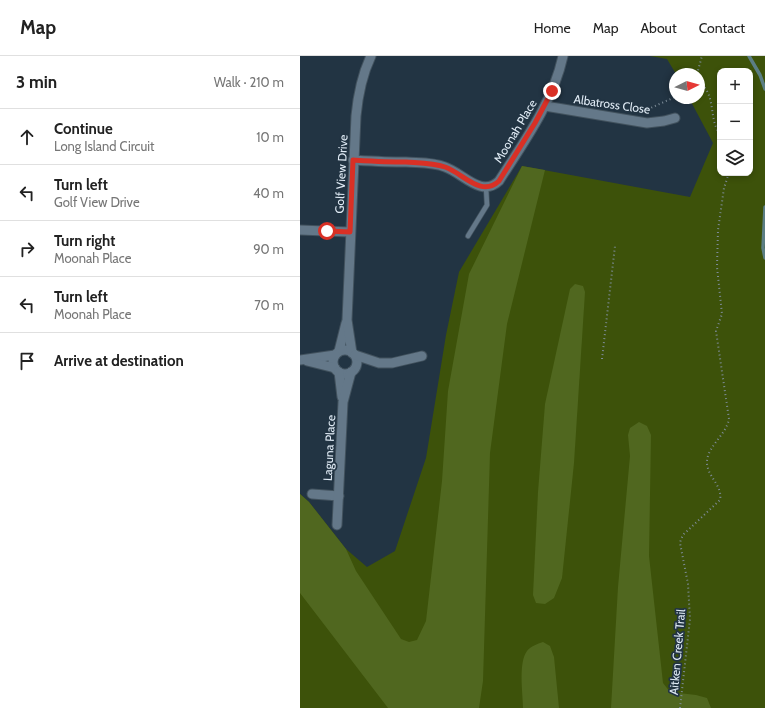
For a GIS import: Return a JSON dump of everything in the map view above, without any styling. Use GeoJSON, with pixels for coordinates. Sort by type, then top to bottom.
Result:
{"type":"FeatureCollection","features":[{"type":"Feature","properties":{"kind":"street","name":"Golf View Drive"},"geometry":{"type":"LineString","coordinates":[[354,354],[347,320],[353,160],[357,100],[365,69],[371,56]]}},
{"type":"Feature","properties":{"kind":"street","name":"Moonah Place"},"geometry":{"type":"LineString","coordinates":[[486,188],[495,185],[499,181],[545,106],[554,85],[563,56]]}},
{"type":"Feature","properties":{"kind":"street","name":"Albatross Close"},"geometry":{"type":"LineString","coordinates":[[545,106],[647,123],[675,118]]}},
{"type":"Feature","properties":{"kind":"street"},"geometry":{"type":"LineString","coordinates":[[353,160],[440,165],[454,171],[478,186],[486,188]]}},
{"type":"Feature","properties":{"kind":"street"},"geometry":{"type":"LineString","coordinates":[[300,230],[350,232]]}},
{"type":"Feature","properties":{"kind":"street","name":"Golf View Drive"},"geometry":{"type":"LineString","coordinates":[[337,353],[347,320]]}},
{"type":"Feature","properties":{"kind":"street"},"geometry":{"type":"LineString","coordinates":[[301,360],[346,350],[379,363]]}},
{"type":"Feature","properties":{"kind":"street"},"geometry":{"type":"LineString","coordinates":[[337,353],[333,362],[337,370]]}},
{"type":"Feature","properties":{"kind":"street"},"geometry":{"type":"LineString","coordinates":[[352,370],[357,362],[354,354]]}},
{"type":"Feature","properties":{"kind":"street"},"geometry":{"type":"LineString","coordinates":[[301,360],[337,370],[345,374],[352,370],[379,363],[398,362],[422,356]]}},
{"type":"Feature","properties":{"kind":"street","name":"Laguna Place"},"geometry":{"type":"LineString","coordinates":[[337,370],[343,402],[337,525]]}},
{"type":"Feature","properties":{"kind":"street","name":"Laguna Place"},"geometry":{"type":"LineString","coordinates":[[343,402],[352,370]]}},
{"type":"Feature","properties":{"kind":"street","name":"Laguna Place"},"geometry":{"type":"LineString","coordinates":[[312,494],[339,496]]}},
{"type":"Feature","properties":{"kind":"lane"},"geometry":{"type":"LineString","coordinates":[[468,236],[487,204],[486,188]]}},
{"type":"Feature","properties":{"kind":"path"},"geometry":{"type":"LineString","coordinates":[[699,68],[702,56]]}},
{"type":"Feature","properties":{"kind":"path"},"geometry":{"type":"LineString","coordinates":[[705,89],[710,98],[714,124],[717,129]]}},
{"type":"Feature","properties":{"kind":"path"},"geometry":{"type":"LineString","coordinates":[[644,111],[669,100]]}},
{"type":"Feature","properties":{"kind":"path","name":"Aitken Creek Trail"},"geometry":{"type":"LineString","coordinates":[[680,708],[690,619],[690,602],[680,543],[684,534],[720,500],[720,491],[708,470],[707,460],[729,419],[716,331],[722,314],[717,267],[718,230],[724,188],[728,176]]}},
{"type":"Feature","properties":{"kind":"path"},"geometry":{"type":"LineString","coordinates":[[602,359],[615,246]]}},
{"type":"Feature","properties":{"kind":"green space"},"geometry":{"type":"Polygon","coordinates":[[[650,56],[765,56],[765,708],[300,708],[300,494],[309,502],[346,549],[367,567],[395,551],[426,458],[446,335],[459,272],[522,166],[690,197],[713,143],[692,104],[705,104],[705,68],[672,68],[667,59],[650,56]]]}},
{"type":"Feature","properties":{"kind":"green space"},"geometry":{"type":"Polygon","coordinates":[[[522,166],[545,170],[507,324],[490,453],[483,681],[479,708],[388,708],[300,593],[300,494],[309,502],[346,549],[356,571],[401,639],[409,642],[417,640],[426,621],[442,481],[448,391],[469,274],[522,166]]]}},
{"type":"Feature","properties":{"kind":"green space"},"geometry":{"type":"Polygon","coordinates":[[[575,284],[583,286],[585,292],[574,463],[562,578],[554,598],[545,604],[536,603],[533,595],[538,492],[545,404],[570,289],[575,284]]]}},
{"type":"Feature","properties":{"kind":"green space"},"geometry":{"type":"Polygon","coordinates":[[[639,422],[647,426],[651,435],[649,556],[663,683],[670,692],[696,695],[707,698],[711,708],[611,708],[618,587],[630,456],[628,435],[630,428],[639,422]]]}},
{"type":"Feature","properties":{"kind":"green space"},"geometry":{"type":"Polygon","coordinates":[[[543,642],[550,646],[554,657],[559,708],[523,708],[522,671],[524,656],[530,648],[543,642]]]}},
{"type":"Feature","properties":{"kind":"waterway"},"geometry":{"type":"LineString","coordinates":[[749,56],[760,75],[765,89]]}},
{"type":"Feature","properties":{"kind":"waterway"},"geometry":{"type":"LineString","coordinates":[[765,207],[763,248],[765,258]]}},
{"type":"Feature","properties":{"kind":"route"},"geometry":{"type":"LineString","coordinates":[[327,231],[350,232],[353,160],[440,165],[454,171],[478,186],[486,188],[495,185],[535,123],[552,91]]}}]}
